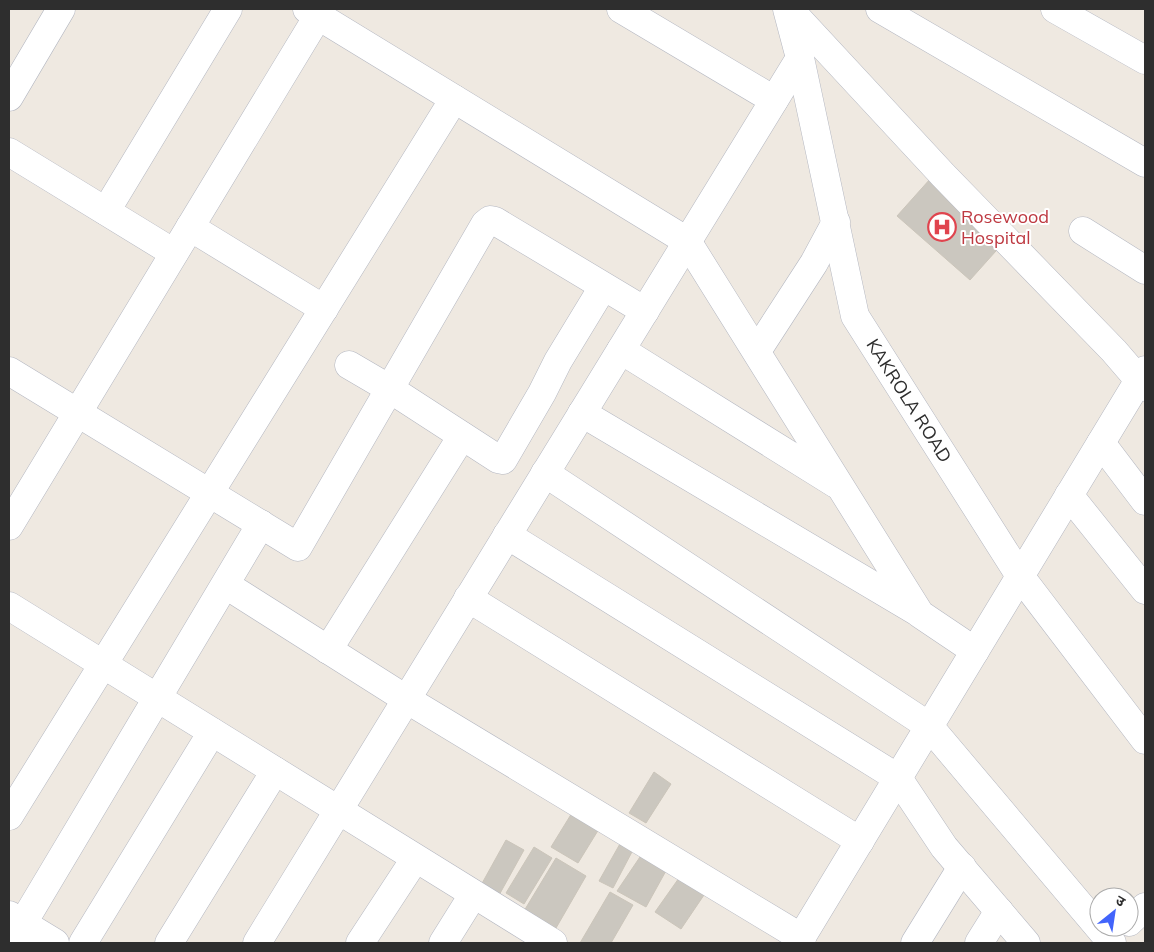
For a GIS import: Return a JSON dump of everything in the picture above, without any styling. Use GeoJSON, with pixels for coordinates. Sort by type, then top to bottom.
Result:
{"type":"FeatureCollection","features":[{"type":"Feature","properties":{"kind":"street"},"geometry":{"type":"LineString","coordinates":[[9,97],[61,9]]}},
{"type":"Feature","properties":{"kind":"street"},"geometry":{"type":"LineString","coordinates":[[106,211],[228,9]]}},
{"type":"Feature","properties":{"kind":"street"},"geometry":{"type":"LineString","coordinates":[[622,9],[649,16],[774,100]]}},
{"type":"Feature","properties":{"kind":"street"},"geometry":{"type":"LineString","coordinates":[[226,585],[406,699],[800,940],[1144,373],[1114,351],[943,175],[788,9]]}},
{"type":"Feature","properties":{"kind":"street","name":"KAKROLA ROAD"},"geometry":{"type":"LineString","coordinates":[[788,9],[857,319],[1020,576],[1145,740]]}},
{"type":"Feature","properties":{"kind":"street"},"geometry":{"type":"LineString","coordinates":[[880,9],[1145,163]]}},
{"type":"Feature","properties":{"kind":"street"},"geometry":{"type":"LineString","coordinates":[[1055,9],[1145,60]]}},
{"type":"Feature","properties":{"kind":"street"},"geometry":{"type":"LineString","coordinates":[[9,526],[190,227],[312,12],[687,241],[920,614]]}},
{"type":"Feature","properties":{"kind":"street"},"geometry":{"type":"LineString","coordinates":[[256,943],[800,58]]}},
{"type":"Feature","properties":{"kind":"street"},"geometry":{"type":"LineString","coordinates":[[9,816],[454,99]]}},
{"type":"Feature","properties":{"kind":"street"},"geometry":{"type":"LineString","coordinates":[[9,152],[174,253]]}},
{"type":"Feature","properties":{"kind":"street"},"geometry":{"type":"LineString","coordinates":[[9,371],[298,547],[485,224],[490,220],[496,221],[644,311]]}},
{"type":"Feature","properties":{"kind":"street"},"geometry":{"type":"LineString","coordinates":[[757,351],[814,263],[836,222]]}},
{"type":"Feature","properties":{"kind":"street"},"geometry":{"type":"LineString","coordinates":[[190,227],[324,309]]}},
{"type":"Feature","properties":{"kind":"street"},"geometry":{"type":"LineString","coordinates":[[1083,231],[1145,270]]}},
{"type":"Feature","properties":{"kind":"street"},"geometry":{"type":"LineString","coordinates":[[349,365],[498,459],[503,460],[542,393],[558,361],[603,287]]}},
{"type":"Feature","properties":{"kind":"street"},"geometry":{"type":"LineString","coordinates":[[621,350],[842,488]]}},
{"type":"Feature","properties":{"kind":"street"},"geometry":{"type":"LineString","coordinates":[[582,413],[920,614],[975,651]]}},
{"type":"Feature","properties":{"kind":"street"},"geometry":{"type":"LineString","coordinates":[[328,650],[462,436]]}},
{"type":"Feature","properties":{"kind":"street"},"geometry":{"type":"LineString","coordinates":[[1101,442],[1145,501]]}},
{"type":"Feature","properties":{"kind":"street"},"geometry":{"type":"LineString","coordinates":[[545,473],[929,726],[1112,938]]}},
{"type":"Feature","properties":{"kind":"street"},"geometry":{"type":"LineString","coordinates":[[1069,495],[1145,590]]}},
{"type":"Feature","properties":{"kind":"street"},"geometry":{"type":"LineString","coordinates":[[55,943],[14,927],[157,698],[261,524]]}},
{"type":"Feature","properties":{"kind":"street"},"geometry":{"type":"LineString","coordinates":[[507,535],[898,778],[944,847],[1026,943]]}},
{"type":"Feature","properties":{"kind":"street"},"geometry":{"type":"LineString","coordinates":[[468,598],[860,841]]}},
{"type":"Feature","properties":{"kind":"street"},"geometry":{"type":"LineString","coordinates":[[9,606],[473,895],[521,935],[553,943]]}},
{"type":"Feature","properties":{"kind":"street"},"geometry":{"type":"LineString","coordinates":[[83,943],[212,732]]}},
{"type":"Feature","properties":{"kind":"street"},"geometry":{"type":"LineString","coordinates":[[169,943],[275,771]]}},
{"type":"Feature","properties":{"kind":"street"},"geometry":{"type":"LineString","coordinates":[[360,943],[416,859]]}},
{"type":"Feature","properties":{"kind":"street"},"geometry":{"type":"LineString","coordinates":[[915,943],[962,868]]}},
{"type":"Feature","properties":{"kind":"street"},"geometry":{"type":"LineString","coordinates":[[443,943],[473,895]]}},
{"type":"Feature","properties":{"kind":"street"},"geometry":{"type":"LineString","coordinates":[[979,943],[999,911]]}},
{"type":"Feature","properties":{"kind":"building"},"geometry":{"type":"Polygon","coordinates":[[[931,178],[1004,242],[970,280],[897,216],[931,178]]]}},
{"type":"Feature","properties":{"kind":"building"},"geometry":{"type":"Polygon","coordinates":[[[654,772],[671,784],[646,823],[629,813],[654,772]]]}},
{"type":"Feature","properties":{"kind":"building"},"geometry":{"type":"Polygon","coordinates":[[[575,808],[602,824],[578,863],[551,847],[575,808]]]}},
{"type":"Feature","properties":{"kind":"building"},"geometry":{"type":"Polygon","coordinates":[[[506,840],[524,850],[498,897],[480,887],[506,840]]]}},
{"type":"Feature","properties":{"kind":"building"},"geometry":{"type":"Polygon","coordinates":[[[621,842],[634,848],[613,888],[599,881],[621,842]]]}},
{"type":"Feature","properties":{"kind":"building"},"geometry":{"type":"Polygon","coordinates":[[[534,847],[552,858],[524,904],[506,893],[534,847]]]}},
{"type":"Feature","properties":{"kind":"building"},"geometry":{"type":"Polygon","coordinates":[[[642,854],[667,869],[646,907],[617,891],[642,854]]]}},
{"type":"Feature","properties":{"kind":"building"},"geometry":{"type":"Polygon","coordinates":[[[556,858],[586,876],[552,935],[521,916],[556,858]]]}},
{"type":"Feature","properties":{"kind":"building"},"geometry":{"type":"Polygon","coordinates":[[[679,878],[704,895],[681,929],[655,912],[679,878]]]}},
{"type":"Feature","properties":{"kind":"building"},"geometry":{"type":"Polygon","coordinates":[[[610,892],[633,905],[611,943],[580,943],[610,892]]]}},
{"type":"Feature","properties":{"kind":"place","name":"Rosewood Hospital"},"geometry":{"type":"Point","coordinates":[942,227]}}]}
